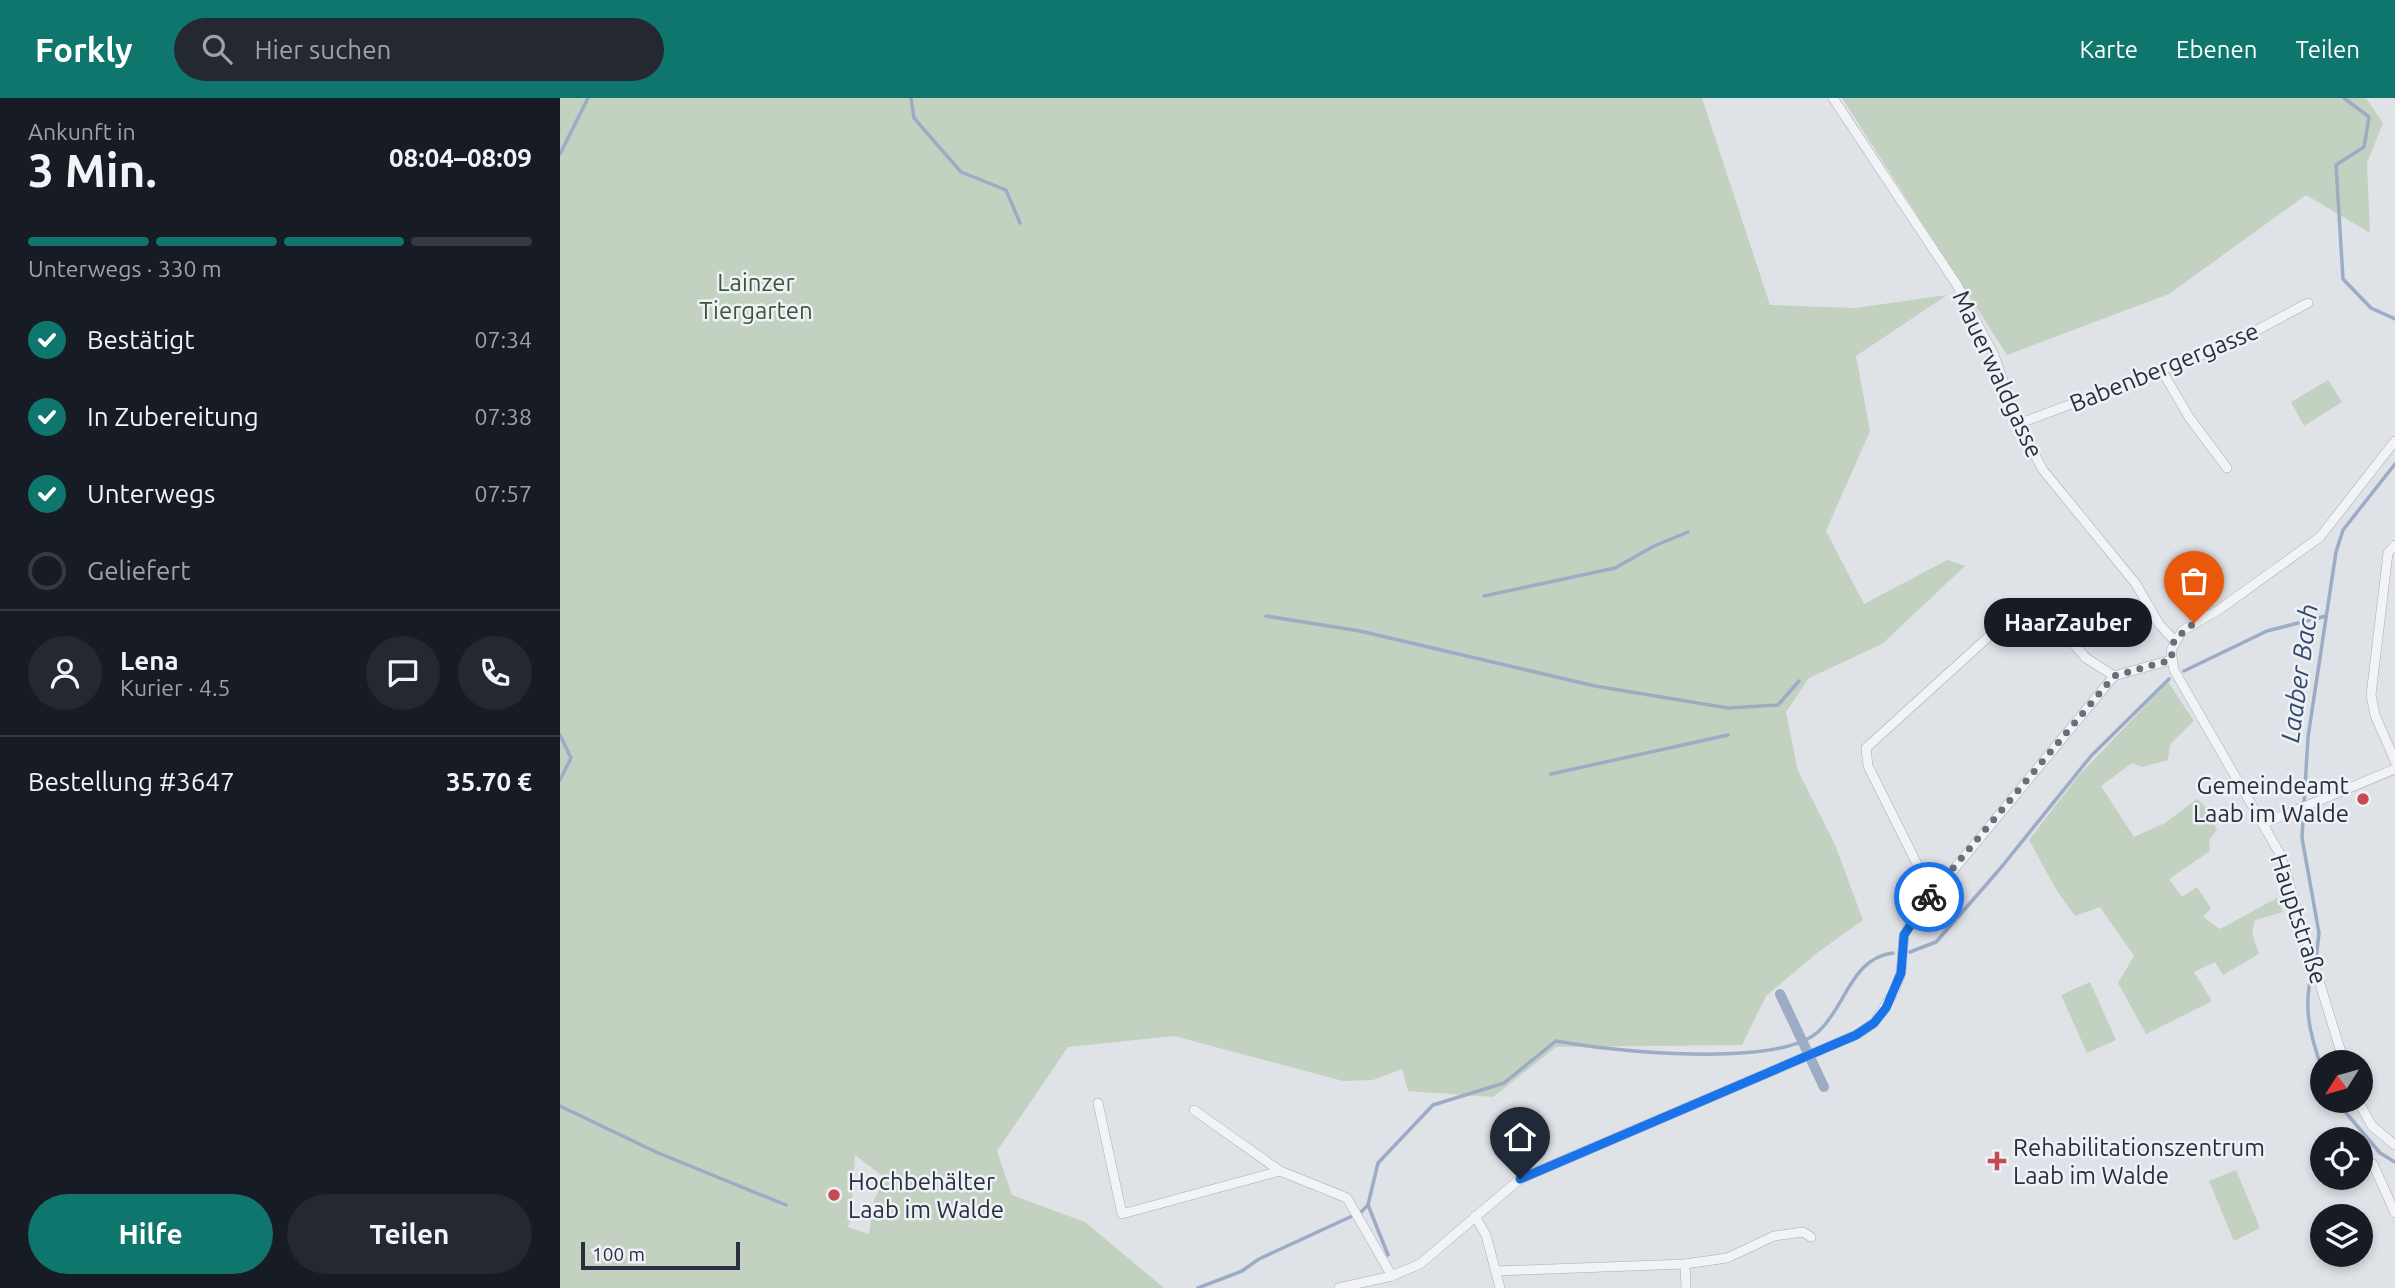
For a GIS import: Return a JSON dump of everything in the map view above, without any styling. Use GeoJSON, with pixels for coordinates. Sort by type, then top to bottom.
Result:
{"type":"FeatureCollection","features":[{"type":"Feature","properties":{"kind":"street","name":"Mauerwaldgasse"},"geometry":{"type":"LineString","coordinates":[[1833,98],[1957,285],[1994,355],[2018,424],[2043,470],[2129,574],[2159,624],[2174,640]]}},
{"type":"Feature","properties":{"kind":"street","name":"Babenbergergasse"},"geometry":{"type":"LineString","coordinates":[[2018,424],[2231,344],[2308,303]]}},
{"type":"Feature","properties":{"kind":"street"},"geometry":{"type":"LineString","coordinates":[[2162,371],[2189,417],[2227,468]]}},
{"type":"Feature","properties":{"kind":"street"},"geometry":{"type":"LineString","coordinates":[[1339,1288],[1392,1276],[1420,1264],[1520,1179],[1856,1035],[1874,1023],[1886,1008],[1901,973],[1904,935],[1932,894],[2114,676],[2171,660],[2174,640],[2186,628],[2220,609],[2319,537],[2395,441]]}},
{"type":"Feature","properties":{"kind":"street"},"geometry":{"type":"LineString","coordinates":[[2395,545],[2388,553],[2371,695],[2375,715],[2395,761]]}},
{"type":"Feature","properties":{"kind":"street"},"geometry":{"type":"LineString","coordinates":[[1932,894],[1868,766],[1866,748],[2018,610],[2038,603],[2086,659],[2114,676]]}},
{"type":"Feature","properties":{"kind":"street","name":"Hauptstraße"},"geometry":{"type":"LineString","coordinates":[[2171,660],[2280,853],[2340,1050]]}},
{"type":"Feature","properties":{"kind":"street"},"geometry":{"type":"LineString","coordinates":[[2265,823],[2395,769]]}},
{"type":"Feature","properties":{"kind":"street"},"geometry":{"type":"LineString","coordinates":[[1098,1103],[1122,1214],[1280,1171]]}},
{"type":"Feature","properties":{"kind":"street"},"geometry":{"type":"LineString","coordinates":[[1194,1110],[1280,1171],[1347,1198],[1392,1276]]}},
{"type":"Feature","properties":{"kind":"street"},"geometry":{"type":"LineString","coordinates":[[2365,1113],[2372,1126],[2395,1145]]}},
{"type":"Feature","properties":{"kind":"street"},"geometry":{"type":"LineString","coordinates":[[2373,1164],[2395,1213]]}},
{"type":"Feature","properties":{"kind":"street"},"geometry":{"type":"LineString","coordinates":[[1475,1216],[1486,1235],[1500,1288]]}},
{"type":"Feature","properties":{"kind":"street"},"geometry":{"type":"LineString","coordinates":[[1496,1270],[1685,1264],[1727,1258],[1774,1236],[1803,1232],[1811,1237]]}},
{"type":"Feature","properties":{"kind":"street"},"geometry":{"type":"LineString","coordinates":[[1685,1264],[1686,1288]]}},
{"type":"Feature","properties":{"kind":"green space","name":"Lainzer Tiergarten"},"geometry":{"type":"Polygon","coordinates":[[[560,98],[1702,98],[1770,305],[1855,308],[1947,295],[1856,356],[1870,431],[1826,531],[1864,604],[1947,560],[1965,566],[1882,644],[1809,678],[1786,712],[1798,771],[1835,845],[1863,920],[1817,953],[1766,996],[1742,1045],[1556,1047],[1493,1097],[1408,1091],[1402,1069],[1373,1080],[1343,1081],[1174,1036],[1068,1047],[997,1151],[1012,1195],[1085,1222],[1164,1288],[560,1288],[560,98]],[[855,1155],[851,1218],[848,1227],[869,1234],[874,1200],[885,1178],[855,1155]]]}},
{"type":"Feature","properties":{"kind":"green space"},"geometry":{"type":"Polygon","coordinates":[[[1842,98],[2366,98],[2383,123],[2367,163],[2370,233],[2306,195],[2169,294],[2007,355],[1842,98]]]}},
{"type":"Feature","properties":{"kind":"green space"},"geometry":{"type":"Polygon","coordinates":[[[2328,380],[2342,402],[2304,426],[2291,402],[2328,380]]]}},
{"type":"Feature","properties":{"kind":"green space"},"geometry":{"type":"Polygon","coordinates":[[[2168,682],[2194,721],[2170,744],[2168,760],[2142,767],[2132,763],[2101,786],[2134,837],[2165,823],[2197,799],[2206,807],[2217,830],[2209,840],[2210,851],[2169,879],[2182,897],[2197,887],[2211,908],[2203,917],[2220,929],[2277,898],[2283,912],[2255,920],[2252,933],[2259,954],[2223,975],[2215,962],[2194,972],[2212,1001],[2146,1034],[2118,983],[2134,956],[2100,907],[2075,916],[2057,891],[2029,840],[2078,776],[2168,682]]]}},
{"type":"Feature","properties":{"kind":"green space"},"geometry":{"type":"Polygon","coordinates":[[[2090,982],[2116,1040],[2087,1053],[2061,995],[2090,982]]]}},
{"type":"Feature","properties":{"kind":"green space"},"geometry":{"type":"Polygon","coordinates":[[[2236,1170],[2260,1228],[2234,1241],[2209,1181],[2236,1170]]]}},
{"type":"Feature","properties":{"kind":"waterway"},"geometry":{"type":"LineString","coordinates":[[560,154],[588,98]]}},
{"type":"Feature","properties":{"kind":"waterway"},"geometry":{"type":"LineString","coordinates":[[911,98],[914,118],[961,172],[1006,190],[1020,223]]}},
{"type":"Feature","properties":{"kind":"waterway","name":"Laaber Bach"},"geometry":{"type":"LineString","coordinates":[[2344,98],[2369,117],[2364,147],[2336,165],[2343,279],[2371,308],[2395,319]]}},
{"type":"Feature","properties":{"kind":"waterway","name":"Laaber Bach"},"geometry":{"type":"LineString","coordinates":[[2316,959],[2319,933],[2302,838],[2308,737],[2336,552],[2343,530],[2395,464]]}},
{"type":"Feature","properties":{"kind":"waterway"},"geometry":{"type":"LineString","coordinates":[[1484,596],[1615,568],[1654,546],[1688,532]]}},
{"type":"Feature","properties":{"kind":"waterway"},"geometry":{"type":"LineString","coordinates":[[1266,616],[1360,631],[1595,686],[1728,708],[1778,705],[1799,681]]}},
{"type":"Feature","properties":{"kind":"waterway"},"geometry":{"type":"LineString","coordinates":[[2184,671],[2267,631],[2326,616]]}},
{"type":"Feature","properties":{"kind":"waterway"},"geometry":{"type":"LineString","coordinates":[[1910,952],[1936,942],[1999,870],[2091,756],[2169,679]]}},
{"type":"Feature","properties":{"kind":"waterway"},"geometry":{"type":"LineString","coordinates":[[560,735],[571,758],[560,780]]}},
{"type":"Feature","properties":{"kind":"waterway"},"geometry":{"type":"LineString","coordinates":[[1551,774],[1728,735]]}},
{"type":"Feature","properties":{"kind":"waterway"},"geometry":{"type":"LineString","coordinates":[[1388,1255],[1368,1205],[1378,1163],[1433,1105],[1504,1083],[1556,1041],[1614,1049],[1692,1054],[1732,1054],[1798,1043],[1819,1031],[1828,1021],[1858,973],[1879,957],[1893,953]]}},
{"type":"Feature","properties":{"kind":"waterway","name":"Laaber Bach"},"geometry":{"type":"LineString","coordinates":[[2313,970],[2308,1008],[2316,1050]]}},
{"type":"Feature","properties":{"kind":"waterway"},"geometry":{"type":"LineString","coordinates":[[1780,994],[1824,1087]]}},
{"type":"Feature","properties":{"kind":"waterway"},"geometry":{"type":"LineString","coordinates":[[560,1106],[656,1152],[786,1205]]}},
{"type":"Feature","properties":{"kind":"waterway","name":"Laaber Bach"},"geometry":{"type":"LineString","coordinates":[[2346,1113],[2380,1153],[2395,1162]]}},
{"type":"Feature","properties":{"kind":"waterway"},"geometry":{"type":"LineString","coordinates":[[1198,1288],[1242,1271],[1259,1259],[1361,1212],[1368,1205]]}},
{"type":"Feature","properties":{"kind":"way so far"},"geometry":{"type":"LineString","coordinates":[[1929,897],[2114,676],[2123,671],[2171,660],[2174,640],[2194,623]]}},
{"type":"Feature","properties":{"kind":"place","name":"HaarZauber"},"geometry":{"type":"Point","coordinates":[2194,623]}},
{"type":"Feature","properties":{"kind":"place","name":"Gemeindeamt Laab im Walde"},"geometry":{"type":"Point","coordinates":[2363,799]}},
{"type":"Feature","properties":{"kind":"place","name":"Rehabilitationszentrum Laab im Walde"},"geometry":{"type":"Point","coordinates":[1997,1161]}},
{"type":"Feature","properties":{"kind":"place","name":"Hochbehälter Laab im Walde"},"geometry":{"type":"Point","coordinates":[834,1195]}},
{"type":"Feature","properties":{"kind":"route"},"geometry":{"type":"LineString","coordinates":[[1520,1179],[1856,1035],[1874,1023],[1886,1008],[1901,973],[1904,935],[1929,897]]}}]}
